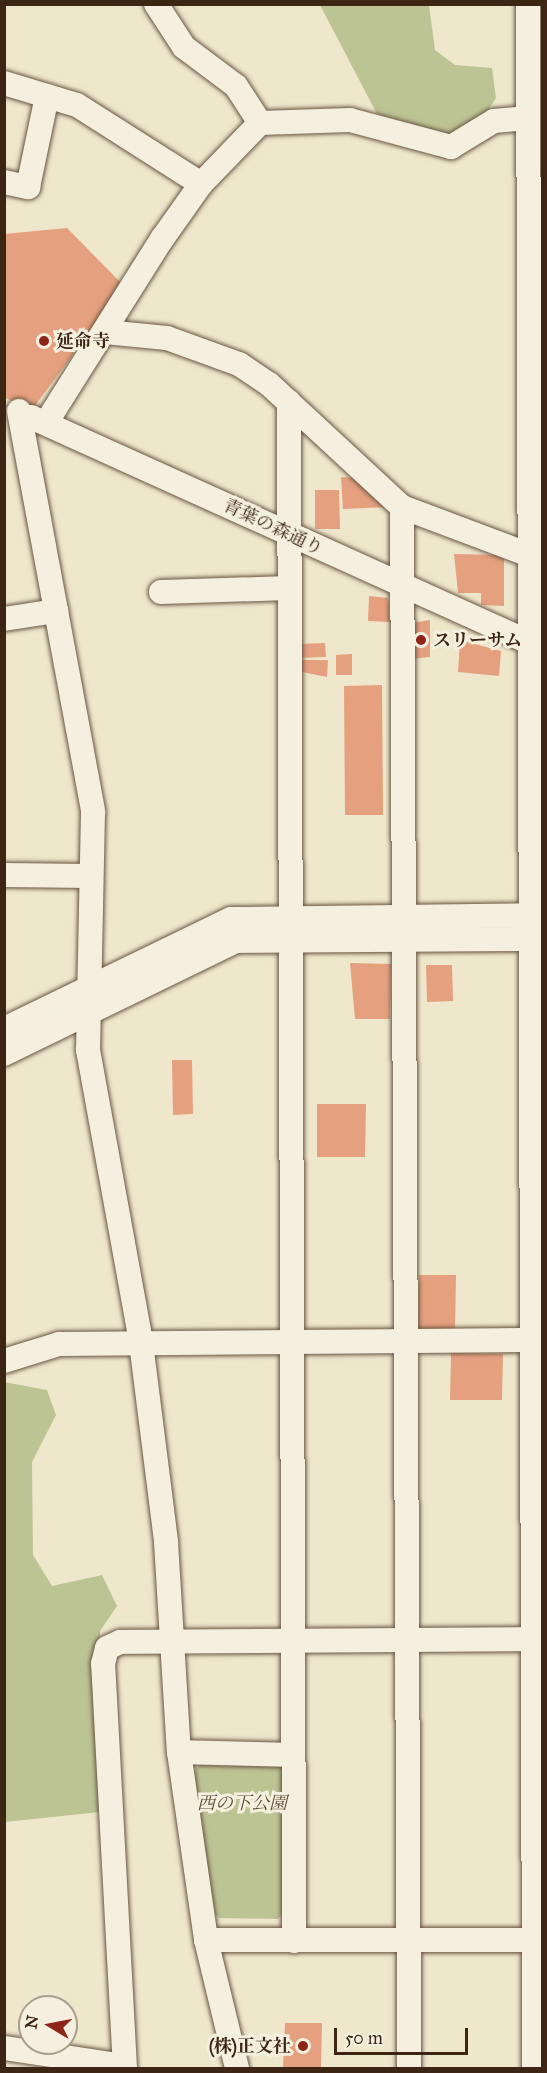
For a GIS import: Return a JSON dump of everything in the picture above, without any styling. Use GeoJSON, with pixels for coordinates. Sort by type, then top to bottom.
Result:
{"type":"FeatureCollection","features":[{"type":"Feature","properties":{"kind":"street"},"geometry":{"type":"LineString","coordinates":[[156,4],[184,47],[244,94],[260,123]]}},
{"type":"Feature","properties":{"kind":"street"},"geometry":{"type":"LineString","coordinates":[[528,4],[534,566],[537,646],[538,927],[538,1940],[534,2068]]}},
{"type":"Feature","properties":{"kind":"street"},"geometry":{"type":"LineString","coordinates":[[4,83],[77,105],[201,184]]}},
{"type":"Feature","properties":{"kind":"street"},"geometry":{"type":"LineString","coordinates":[[4,182],[28,187],[47,96]]}},
{"type":"Feature","properties":{"kind":"street"},"geometry":{"type":"LineString","coordinates":[[46,423],[201,184],[260,123],[350,120],[451,147],[494,121],[528,118]]}},
{"type":"Feature","properties":{"kind":"street"},"geometry":{"type":"LineString","coordinates":[[105,332],[143,333],[189,344],[239,364],[289,402],[402,507],[534,566]]}},
{"type":"Feature","properties":{"kind":"street"},"geometry":{"type":"LineString","coordinates":[[289,402],[294,1941]]}},
{"type":"Feature","properties":{"kind":"street"},"geometry":{"type":"LineString","coordinates":[[12,408],[56,611],[93,812],[88,1050],[141,1343],[172,1641],[179,1752],[206,1940],[237,2068]]}},
{"type":"Feature","properties":{"kind":"street","name":"青葉の森通り"},"geometry":{"type":"LineString","coordinates":[[12,408],[537,646]]}},
{"type":"Feature","properties":{"kind":"street"},"geometry":{"type":"LineString","coordinates":[[402,507],[409,2068]]}},
{"type":"Feature","properties":{"kind":"street"},"geometry":{"type":"LineString","coordinates":[[161,592],[290,588]]}},
{"type":"Feature","properties":{"kind":"street"},"geometry":{"type":"LineString","coordinates":[[4,618],[56,611]]}},
{"type":"Feature","properties":{"kind":"street"},"geometry":{"type":"LineString","coordinates":[[4,874],[92,876]]}},
{"type":"Feature","properties":{"kind":"street"},"geometry":{"type":"LineString","coordinates":[[4,1029],[231,919],[291,930]]}},
{"type":"Feature","properties":{"kind":"street"},"geometry":{"type":"LineString","coordinates":[[4,1054],[236,941],[291,930],[538,927]]}},
{"type":"Feature","properties":{"kind":"street"},"geometry":{"type":"LineString","coordinates":[[4,1361],[59,1344],[537,1340]]}},
{"type":"Feature","properties":{"kind":"street"},"geometry":{"type":"LineString","coordinates":[[4,2048],[124,2067],[103,1664],[107,1648],[120,1642],[538,1639]]}},
{"type":"Feature","properties":{"kind":"street"},"geometry":{"type":"LineString","coordinates":[[179,1752],[293,1755]]}},
{"type":"Feature","properties":{"kind":"street"},"geometry":{"type":"LineString","coordinates":[[206,1940],[538,1940]]}},
{"type":"Feature","properties":{"kind":"green space"},"geometry":{"type":"Polygon","coordinates":[[[320,5],[429,5],[435,50],[455,65],[492,68],[496,98],[479,124],[459,137],[377,114],[320,5]]]}},
{"type":"Feature","properties":{"kind":"green space"},"geometry":{"type":"Polygon","coordinates":[[[4,1382],[47,1390],[56,1415],[32,1462],[33,1555],[52,1586],[102,1575],[117,1606],[100,1631],[100,1812],[5,1822],[4,1382]]]}},
{"type":"Feature","properties":{"kind":"green space","name":"西の下公園"},"geometry":{"type":"Polygon","coordinates":[[[203,1759],[286,1767],[286,1910],[278,1919],[219,1918],[210,1910],[195,1771],[203,1759]]]}},
{"type":"Feature","properties":{"kind":"building","name":"延命寺"},"geometry":{"type":"Polygon","coordinates":[[[67,228],[124,286],[31,411],[4,397],[4,234],[67,228]]]}},
{"type":"Feature","properties":{"kind":"building"},"geometry":{"type":"Polygon","coordinates":[[[341,477],[355,478],[389,507],[343,509],[341,477]]]}},
{"type":"Feature","properties":{"kind":"building"},"geometry":{"type":"Polygon","coordinates":[[[315,490],[339,490],[340,529],[315,529],[315,490]]]}},
{"type":"Feature","properties":{"kind":"building"},"geometry":{"type":"Polygon","coordinates":[[[454,554],[504,555],[504,606],[481,605],[481,593],[458,593],[454,554]]]}},
{"type":"Feature","properties":{"kind":"building"},"geometry":{"type":"Polygon","coordinates":[[[369,596],[388,598],[390,622],[368,621],[369,596]]]}},
{"type":"Feature","properties":{"kind":"building","name":"スリーサム"},"geometry":{"type":"Polygon","coordinates":[[[430,620],[430,657],[411,659],[412,623],[430,620]]]}},
{"type":"Feature","properties":{"kind":"building"},"geometry":{"type":"Polygon","coordinates":[[[460,640],[501,651],[499,676],[458,672],[460,640]]]}},
{"type":"Feature","properties":{"kind":"building"},"geometry":{"type":"Polygon","coordinates":[[[325,643],[326,657],[297,658],[297,644],[325,643]]]}},
{"type":"Feature","properties":{"kind":"building"},"geometry":{"type":"Polygon","coordinates":[[[352,654],[352,675],[336,675],[336,655],[352,654]]]}},
{"type":"Feature","properties":{"kind":"building"},"geometry":{"type":"Polygon","coordinates":[[[297,660],[328,660],[327,677],[297,671],[297,660]]]}},
{"type":"Feature","properties":{"kind":"building"},"geometry":{"type":"Polygon","coordinates":[[[382,685],[383,815],[345,815],[344,686],[382,685]]]}},
{"type":"Feature","properties":{"kind":"building"},"geometry":{"type":"Polygon","coordinates":[[[350,963],[391,964],[390,1019],[355,1019],[350,963]]]}},
{"type":"Feature","properties":{"kind":"building"},"geometry":{"type":"Polygon","coordinates":[[[426,965],[452,965],[453,1001],[427,1002],[426,965]]]}},
{"type":"Feature","properties":{"kind":"building"},"geometry":{"type":"Polygon","coordinates":[[[172,1060],[192,1060],[193,1114],[173,1115],[172,1060]]]}},
{"type":"Feature","properties":{"kind":"building"},"geometry":{"type":"Polygon","coordinates":[[[317,1104],[366,1104],[365,1157],[317,1157],[317,1104]]]}},
{"type":"Feature","properties":{"kind":"building"},"geometry":{"type":"Polygon","coordinates":[[[419,1275],[456,1275],[455,1330],[418,1329],[419,1275]]]}},
{"type":"Feature","properties":{"kind":"building"},"geometry":{"type":"Polygon","coordinates":[[[451,1353],[503,1354],[502,1400],[450,1400],[451,1353]]]}},
{"type":"Feature","properties":{"kind":"building","name":"(株)正文社"},"geometry":{"type":"Polygon","coordinates":[[[285,2023],[322,2023],[321,2068],[283,2068],[285,2023]]]}},
{"type":"Feature","properties":{"kind":"place","name":"延命寺"},"geometry":{"type":"Point","coordinates":[44,341]}},
{"type":"Feature","properties":{"kind":"place","name":"スリーサム"},"geometry":{"type":"Point","coordinates":[421,640]}},
{"type":"Feature","properties":{"kind":"place","name":"(株)正文社"},"geometry":{"type":"Point","coordinates":[303,2046]}}]}
